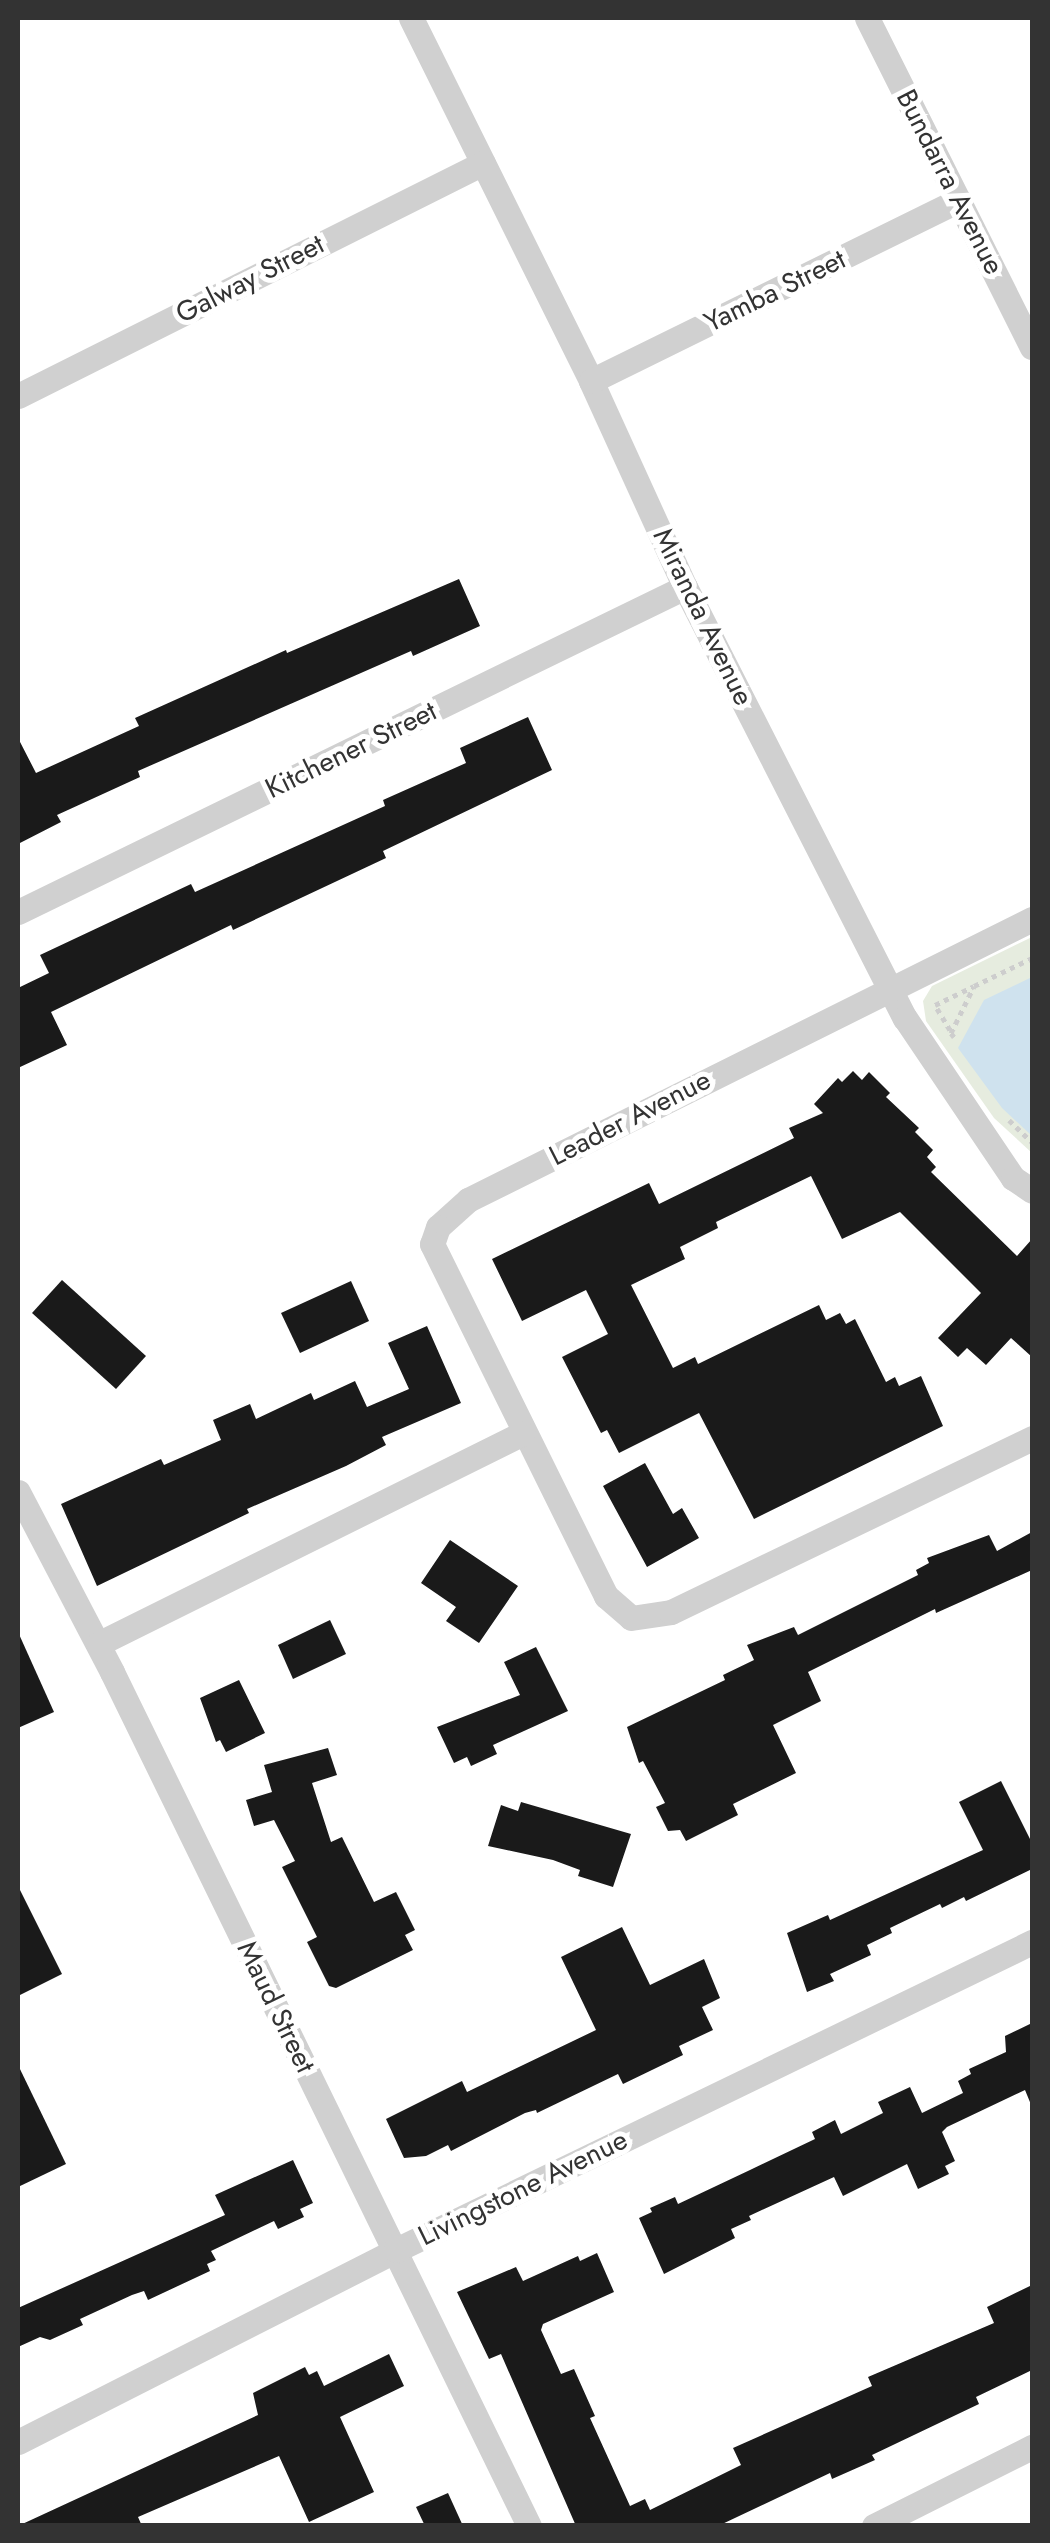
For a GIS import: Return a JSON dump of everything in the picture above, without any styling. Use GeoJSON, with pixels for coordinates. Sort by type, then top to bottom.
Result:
{"type":"FeatureCollection","features":[{"type":"Feature","properties":{"kind":"street","name":"Miranda Avenue"},"geometry":{"type":"LineString","coordinates":[[411,18],[591,381],[686,587],[905,1018],[1013,1178],[1032,1191]]}},
{"type":"Feature","properties":{"kind":"street","name":"Bundarra Avenue"},"geometry":{"type":"LineString","coordinates":[[867,18],[1032,347]]}},
{"type":"Feature","properties":{"kind":"street","name":"Galway Street"},"geometry":{"type":"LineString","coordinates":[[18,396],[483,163]]}},
{"type":"Feature","properties":{"kind":"street","name":"Yamba Street"},"geometry":{"type":"LineString","coordinates":[[591,381],[959,200]]}},
{"type":"Feature","properties":{"kind":"street","name":"Kitchener Street"},"geometry":{"type":"LineString","coordinates":[[18,912],[686,587]]}},
{"type":"Feature","properties":{"kind":"street","name":"Leader Avenue"},"geometry":{"type":"LineString","coordinates":[[1032,919],[468,1200],[438,1228],[432,1244],[437,1261],[606,1596],[632,1618],[651,1618],[1032,1438]]}},
{"type":"Feature","properties":{"kind":"street"},"geometry":{"type":"LineString","coordinates":[[98,1644],[523,1433]]}},
{"type":"Feature","properties":{"kind":"street","name":"Maud Street"},"geometry":{"type":"LineString","coordinates":[[18,1492],[98,1644],[528,2526]]}},
{"type":"Feature","properties":{"kind":"street","name":"Livingstone Avenue"},"geometry":{"type":"LineString","coordinates":[[18,2441],[396,2250],[1032,1942]]}},
{"type":"Feature","properties":{"kind":"street"},"geometry":{"type":"LineString","coordinates":[[874,2526],[1032,2447]]}},
{"type":"Feature","properties":{"kind":"path"},"geometry":{"type":"LineString","coordinates":[[961,1050],[935,1004],[1032,958]]}},
{"type":"Feature","properties":{"kind":"path"},"geometry":{"type":"LineString","coordinates":[[951,1032],[974,986]]}},
{"type":"Feature","properties":{"kind":"path"},"geometry":{"type":"LineString","coordinates":[[1000,1111],[1032,1142]]}},
{"type":"Feature","properties":{"kind":"shaded area"},"geometry":{"type":"Polygon","coordinates":[[[1032,937],[1032,1153],[994,1118],[926,1021],[923,1001],[932,986],[1032,937]]]}},
{"type":"Feature","properties":{"kind":"water"},"geometry":{"type":"Polygon","coordinates":[[[1032,977],[1032,1136],[1002,1108],[958,1048],[984,1000],[1032,977]]]}},
{"type":"Feature","properties":{"kind":"building"},"geometry":{"type":"Polygon","coordinates":[[[459,579],[480,626],[413,656],[411,651],[138,771],[140,777],[57,815],[61,822],[18,844],[18,738],[36,773],[139,726],[135,718],[459,579]]]}},
{"type":"Feature","properties":{"kind":"building"},"geometry":{"type":"Polygon","coordinates":[[[528,717],[552,770],[383,851],[386,858],[233,930],[231,925],[51,1012],[67,1045],[18,1068],[18,988],[49,973],[40,955],[191,884],[195,892],[385,806],[383,800],[466,763],[460,748],[528,717]]]}},
{"type":"Feature","properties":{"kind":"building"},"geometry":{"type":"Polygon","coordinates":[[[853,1071],[862,1080],[869,1072],[890,1093],[886,1097],[919,1128],[915,1132],[933,1150],[927,1157],[936,1167],[931,1172],[1017,1256],[1032,1239],[1032,1357],[1011,1338],[986,1365],[967,1348],[958,1357],[938,1338],[981,1293],[900,1212],[842,1239],[811,1176],[716,1222],[718,1228],[680,1247],[685,1259],[631,1285],[673,1368],[695,1357],[698,1364],[819,1305],[826,1320],[840,1313],[846,1324],[855,1319],[886,1382],[895,1377],[899,1386],[921,1376],[943,1426],[754,1519],[699,1413],[619,1453],[607,1430],[601,1433],[562,1357],[608,1334],[586,1290],[522,1321],[492,1259],[649,1183],[659,1204],[794,1138],[789,1128],[823,1113],[814,1104],[838,1078],[842,1082],[853,1071]]]}},
{"type":"Feature","properties":{"kind":"building"},"geometry":{"type":"Polygon","coordinates":[[[62,1280],[146,1356],[116,1389],[32,1313],[62,1280]]]}},
{"type":"Feature","properties":{"kind":"building"},"geometry":{"type":"Polygon","coordinates":[[[351,1281],[369,1321],[300,1353],[281,1313],[351,1281]]]}},
{"type":"Feature","properties":{"kind":"building"},"geometry":{"type":"Polygon","coordinates":[[[427,1326],[461,1403],[382,1437],[386,1445],[346,1466],[247,1509],[249,1513],[97,1586],[61,1504],[161,1459],[164,1465],[221,1440],[213,1420],[250,1404],[256,1419],[311,1393],[314,1400],[355,1381],[367,1407],[409,1389],[388,1343],[427,1326]]]}},
{"type":"Feature","properties":{"kind":"building"},"geometry":{"type":"Polygon","coordinates":[[[645,1463],[673,1514],[682,1508],[699,1538],[647,1567],[603,1486],[645,1463]]]}},
{"type":"Feature","properties":{"kind":"building"},"geometry":{"type":"Polygon","coordinates":[[[1032,1532],[1032,1570],[936,1613],[935,1609],[808,1672],[821,1701],[773,1725],[796,1773],[733,1804],[738,1815],[686,1841],[680,1830],[668,1831],[656,1807],[665,1803],[643,1761],[639,1763],[627,1727],[725,1680],[723,1675],[754,1660],[747,1645],[794,1627],[798,1635],[918,1575],[916,1570],[929,1563],[927,1558],[989,1535],[997,1551],[1032,1532]]]}},
{"type":"Feature","properties":{"kind":"building"},"geometry":{"type":"Polygon","coordinates":[[[450,1540],[518,1586],[479,1643],[446,1621],[456,1607],[421,1583],[450,1540]]]}},
{"type":"Feature","properties":{"kind":"building"},"geometry":{"type":"Polygon","coordinates":[[[330,1620],[346,1654],[293,1679],[278,1645],[330,1620]]]}},
{"type":"Feature","properties":{"kind":"building"},"geometry":{"type":"Polygon","coordinates":[[[18,1632],[54,1712],[18,1728],[18,1632]]]}},
{"type":"Feature","properties":{"kind":"building"},"geometry":{"type":"Polygon","coordinates":[[[536,1647],[568,1711],[493,1745],[497,1754],[471,1766],[467,1757],[454,1763],[437,1727],[520,1695],[504,1662],[536,1647]]]}},
{"type":"Feature","properties":{"kind":"building"},"geometry":{"type":"Polygon","coordinates":[[[239,1680],[265,1733],[226,1752],[220,1740],[216,1742],[200,1698],[239,1680]]]}},
{"type":"Feature","properties":{"kind":"building"},"geometry":{"type":"Polygon","coordinates":[[[328,1748],[337,1775],[312,1783],[331,1842],[342,1837],[374,1902],[396,1892],[415,1930],[405,1935],[413,1950],[336,1988],[329,1986],[307,1942],[317,1937],[282,1867],[295,1861],[274,1820],[254,1826],[246,1800],[272,1792],[264,1765],[328,1748]]]}},
{"type":"Feature","properties":{"kind":"building"},"geometry":{"type":"Polygon","coordinates":[[[1001,1781],[1032,1843],[1032,1869],[966,1901],[964,1897],[942,1908],[940,1904],[890,1928],[892,1933],[867,1945],[871,1955],[830,1974],[834,1981],[807,1992],[787,1933],[828,1915],[830,1920],[983,1850],[959,1802],[1001,1781]]]}},
{"type":"Feature","properties":{"kind":"building"},"geometry":{"type":"Polygon","coordinates":[[[521,1802],[631,1834],[613,1887],[578,1876],[580,1870],[553,1860],[488,1846],[501,1805],[518,1811],[521,1802]]]}},
{"type":"Feature","properties":{"kind":"building"},"geometry":{"type":"Polygon","coordinates":[[[18,1886],[62,1974],[18,1996],[18,1886]]]}},
{"type":"Feature","properties":{"kind":"building"},"geometry":{"type":"Polygon","coordinates":[[[622,1927],[650,1985],[704,1959],[720,1998],[702,2007],[713,2030],[679,2046],[683,2055],[623,2084],[618,2074],[537,2113],[525,2113],[451,2151],[448,2145],[426,2156],[404,2158],[386,2119],[462,2081],[467,2092],[596,2030],[561,1957],[622,1927]]]}},
{"type":"Feature","properties":{"kind":"building"},"geometry":{"type":"Polygon","coordinates":[[[1032,2023],[1032,2107],[1025,2090],[947,2127],[942,2132],[955,2161],[945,2166],[949,2174],[918,2189],[907,2164],[843,2196],[834,2177],[749,2216],[751,2220],[731,2229],[735,2238],[664,2274],[639,2218],[652,2212],[650,2208],[675,2197],[678,2204],[750,2170],[815,2139],[812,2132],[835,2120],[841,2134],[883,2113],[878,2102],[910,2087],[922,2113],[963,2093],[958,2081],[971,2074],[969,2069],[1006,2052],[1005,2036],[1032,2023]]]}},
{"type":"Feature","properties":{"kind":"building"},"geometry":{"type":"Polygon","coordinates":[[[18,2065],[66,2164],[18,2187],[18,2065]]]}},
{"type":"Feature","properties":{"kind":"building"},"geometry":{"type":"Polygon","coordinates":[[[293,2160],[313,2203],[300,2209],[304,2217],[278,2229],[274,2221],[211,2251],[216,2260],[207,2264],[210,2271],[148,2300],[144,2291],[132,2295],[80,2319],[83,2325],[50,2340],[40,2337],[18,2347],[18,2308],[225,2215],[215,2195],[293,2160]]]}},
{"type":"Feature","properties":{"kind":"building"},"geometry":{"type":"Polygon","coordinates":[[[597,2253],[614,2292],[543,2324],[541,2330],[561,2374],[574,2369],[595,2416],[590,2418],[630,2506],[645,2499],[650,2510],[741,2465],[733,2448],[872,2386],[868,2377],[994,2323],[987,2307],[1032,2285],[1032,2370],[976,2397],[979,2404],[872,2455],[875,2460],[832,2479],[830,2473],[718,2526],[576,2526],[501,2354],[489,2359],[457,2292],[516,2267],[523,2281],[578,2256],[580,2261],[597,2253]]]}},
{"type":"Feature","properties":{"kind":"building"},"geometry":{"type":"Polygon","coordinates":[[[389,2354],[404,2386],[340,2417],[374,2492],[309,2522],[279,2456],[138,2517],[142,2526],[18,2526],[258,2415],[253,2393],[305,2367],[309,2375],[317,2371],[324,2386],[389,2354]]]}},
{"type":"Feature","properties":{"kind":"building"},"geometry":{"type":"Polygon","coordinates":[[[448,2493],[463,2526],[425,2526],[416,2507],[448,2493]]]}}]}
